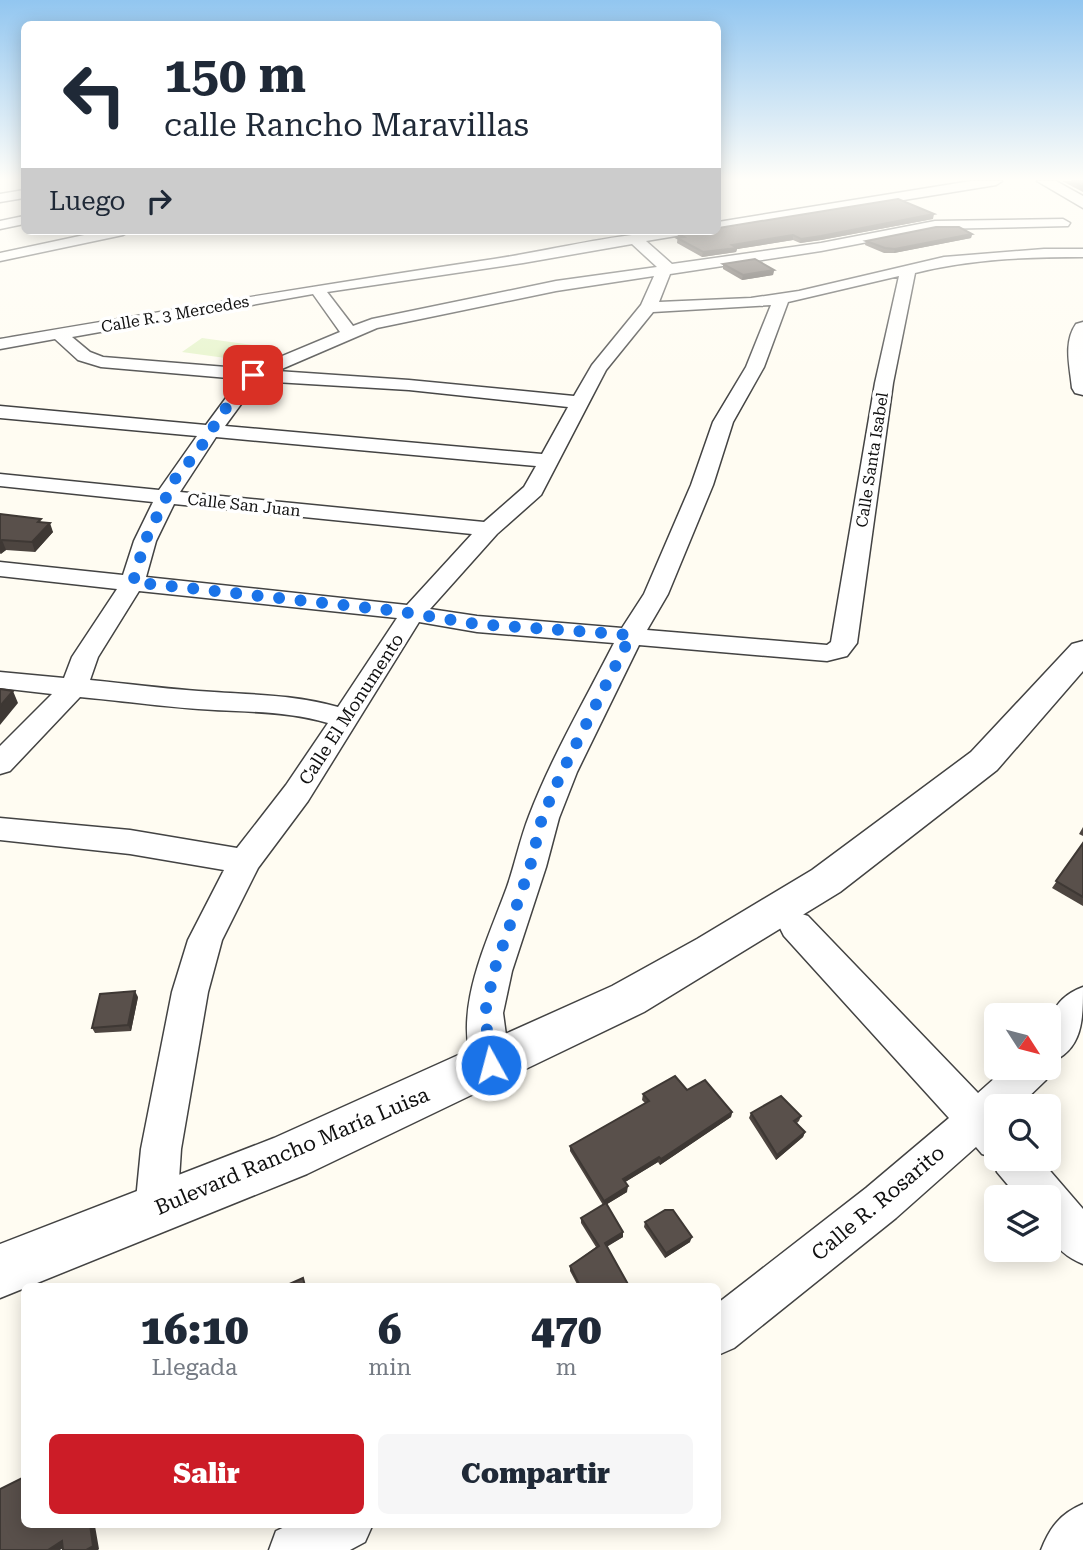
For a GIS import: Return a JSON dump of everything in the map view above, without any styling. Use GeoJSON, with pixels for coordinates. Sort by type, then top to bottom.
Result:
{"type":"FeatureCollection","features":[{"type":"Feature","properties":{"kind":"street"},"geometry":{"type":"LineString","coordinates":[[0,257],[17,253]]}},
{"type":"Feature","properties":{"kind":"street","name":"Calle R. 3 Mercedes"},"geometry":{"type":"LineString","coordinates":[[0,344],[317,289],[555,253]]}},
{"type":"Feature","properties":{"kind":"street"},"geometry":{"type":"LineString","coordinates":[[652,253],[665,265],[665,270]]}},
{"type":"Feature","properties":{"kind":"street"},"geometry":{"type":"LineString","coordinates":[[0,764],[73,688],[85,657],[133,582],[145,541],[175,479],[253,375],[349,332],[431,310],[556,286],[778,253]]}},
{"type":"Feature","properties":{"kind":"street"},"geometry":{"type":"LineString","coordinates":[[648,307],[715,307],[780,299],[944,261],[1040,253]]}},
{"type":"Feature","properties":{"kind":"street","name":"Calle Santa Isabel"},"geometry":{"type":"LineString","coordinates":[[631,635],[827,653],[838,650],[844,643],[884,383],[908,268]]}},
{"type":"Feature","properties":{"kind":"street","name":"Calle El Monumento"},"geometry":{"type":"LineString","coordinates":[[156,1210],[161,1149],[190,992],[205,940],[245,861],[297,793],[411,614],[489,530],[533,489],[578,402],[598,369],[648,307],[665,270]]}},
{"type":"Feature","properties":{"kind":"street"},"geometry":{"type":"LineString","coordinates":[[317,289],[349,332]]}},
{"type":"Feature","properties":{"kind":"street"},"geometry":{"type":"LineString","coordinates":[[491,1065],[485,1013],[494,971],[530,867],[542,818],[562,772],[631,635],[656,594],[702,485],[723,422],[755,367],[780,299]]}},
{"type":"Feature","properties":{"kind":"street"},"geometry":{"type":"LineString","coordinates":[[1083,328],[1078,345],[1083,388]]}},
{"type":"Feature","properties":{"kind":"street"},"geometry":{"type":"LineString","coordinates":[[59,334],[84,356],[101,362],[409,385],[578,402]]}},
{"type":"Feature","properties":{"kind":"street"},"geometry":{"type":"LineString","coordinates":[[0,412],[547,461]]}},
{"type":"Feature","properties":{"kind":"street","name":"Calle San Juan"},"geometry":{"type":"LineString","coordinates":[[0,480],[489,530]]}},
{"type":"Feature","properties":{"kind":"street"},"geometry":{"type":"LineString","coordinates":[[0,569],[133,582],[489,625],[631,635]]}},
{"type":"Feature","properties":{"kind":"street","name":"Bulevard Rancho María Luisa"},"geometry":{"type":"LineString","coordinates":[[0,1271],[289,1157],[628,999],[712,951],[826,881],[984,761],[1083,651]]}},
{"type":"Feature","properties":{"kind":"street"},"geometry":{"type":"LineString","coordinates":[[37,1283],[317,1171],[490,1092],[637,1021],[742,961],[796,926],[937,825],[1003,768],[1083,676]]}},
{"type":"Feature","properties":{"kind":"street"},"geometry":{"type":"LineString","coordinates":[[0,680],[214,701],[262,702],[306,707],[346,719]]}},
{"type":"Feature","properties":{"kind":"street"},"geometry":{"type":"LineString","coordinates":[[0,829],[130,842],[245,861]]}},
{"type":"Feature","properties":{"kind":"street"},"geometry":{"type":"LineString","coordinates":[[796,926],[984,1126]]}},
{"type":"Feature","properties":{"kind":"street"},"geometry":{"type":"LineString","coordinates":[[1061,1031],[1083,1003]]}},
{"type":"Feature","properties":{"kind":"street","name":"Calle R. Rosarito"},"geometry":{"type":"LineString","coordinates":[[721,1330],[881,1203],[984,1131]]}},
{"type":"Feature","properties":{"kind":"street"},"geometry":{"type":"LineString","coordinates":[[1023,1171],[1035,1185]]}},
{"type":"Feature","properties":{"kind":"street"},"geometry":{"type":"LineString","coordinates":[[1061,1216],[1083,1242]]}},
{"type":"Feature","properties":{"kind":"street"},"geometry":{"type":"LineString","coordinates":[[0,1298],[21,1289]]}},
{"type":"Feature","properties":{"kind":"street"},"geometry":{"type":"LineString","coordinates":[[295,1550],[338,1528]]}},
{"type":"Feature","properties":{"kind":"street"},"geometry":{"type":"LineString","coordinates":[[1067,1550],[1083,1530]]}},
{"type":"Feature","properties":{"kind":"green space"},"geometry":{"type":"Polygon","coordinates":[[[202,338],[259,346],[240,360],[182,352],[202,338]]]}},
{"type":"Feature","properties":{"kind":"building"},"geometry":{"type":"Polygon","coordinates":[[[755,259],[774,270],[743,275],[723,264],[755,259]]]}},
{"type":"Feature","properties":{"kind":"building"},"geometry":{"type":"Polygon","coordinates":[[[0,514],[41,519],[38,522],[50,523],[32,542],[0,542],[0,514]]]}},
{"type":"Feature","properties":{"kind":"building"},"geometry":{"type":"Polygon","coordinates":[[[0,689],[13,691],[0,706],[0,689]]]}},
{"type":"Feature","properties":{"kind":"building"},"geometry":{"type":"Polygon","coordinates":[[[1083,843],[1083,897],[1056,881],[1083,843]]]}},
{"type":"Feature","properties":{"kind":"building"},"geometry":{"type":"Polygon","coordinates":[[[135,991],[128,1025],[92,1028],[100,994],[135,991]]]}},
{"type":"Feature","properties":{"kind":"building"},"geometry":{"type":"Polygon","coordinates":[[[675,1076],[687,1090],[705,1080],[732,1112],[661,1159],[659,1157],[623,1179],[628,1186],[604,1201],[570,1146],[649,1101],[643,1094],[675,1076]]]}},
{"type":"Feature","properties":{"kind":"building"},"geometry":{"type":"Polygon","coordinates":[[[781,1096],[801,1116],[794,1121],[805,1132],[777,1155],[751,1113],[781,1096]]]}},
{"type":"Feature","properties":{"kind":"building"},"geometry":{"type":"Polygon","coordinates":[[[606,1203],[623,1232],[605,1243],[627,1283],[578,1283],[570,1266],[599,1246],[581,1218],[606,1203]]]}},
{"type":"Feature","properties":{"kind":"building"},"geometry":{"type":"Polygon","coordinates":[[[665,1210],[673,1210],[692,1237],[666,1253],[645,1222],[665,1210]]]}},
{"type":"Feature","properties":{"kind":"building"},"geometry":{"type":"Polygon","coordinates":[[[303,1278],[304,1283],[292,1283],[303,1278]]]}},
{"type":"Feature","properties":{"kind":"building"},"geometry":{"type":"Polygon","coordinates":[[[21,1478],[21,1528],[91,1528],[93,1546],[86,1550],[63,1550],[62,1541],[48,1550],[0,1550],[0,1489],[21,1478]]]}},
{"type":"Feature","properties":{"kind":"route"},"geometry":{"type":"LineString","coordinates":[[253,375],[175,479],[145,541],[133,582],[397,611],[477,624],[631,635],[562,772],[542,818],[530,867],[494,971],[485,1013],[491,1065]]}}]}
